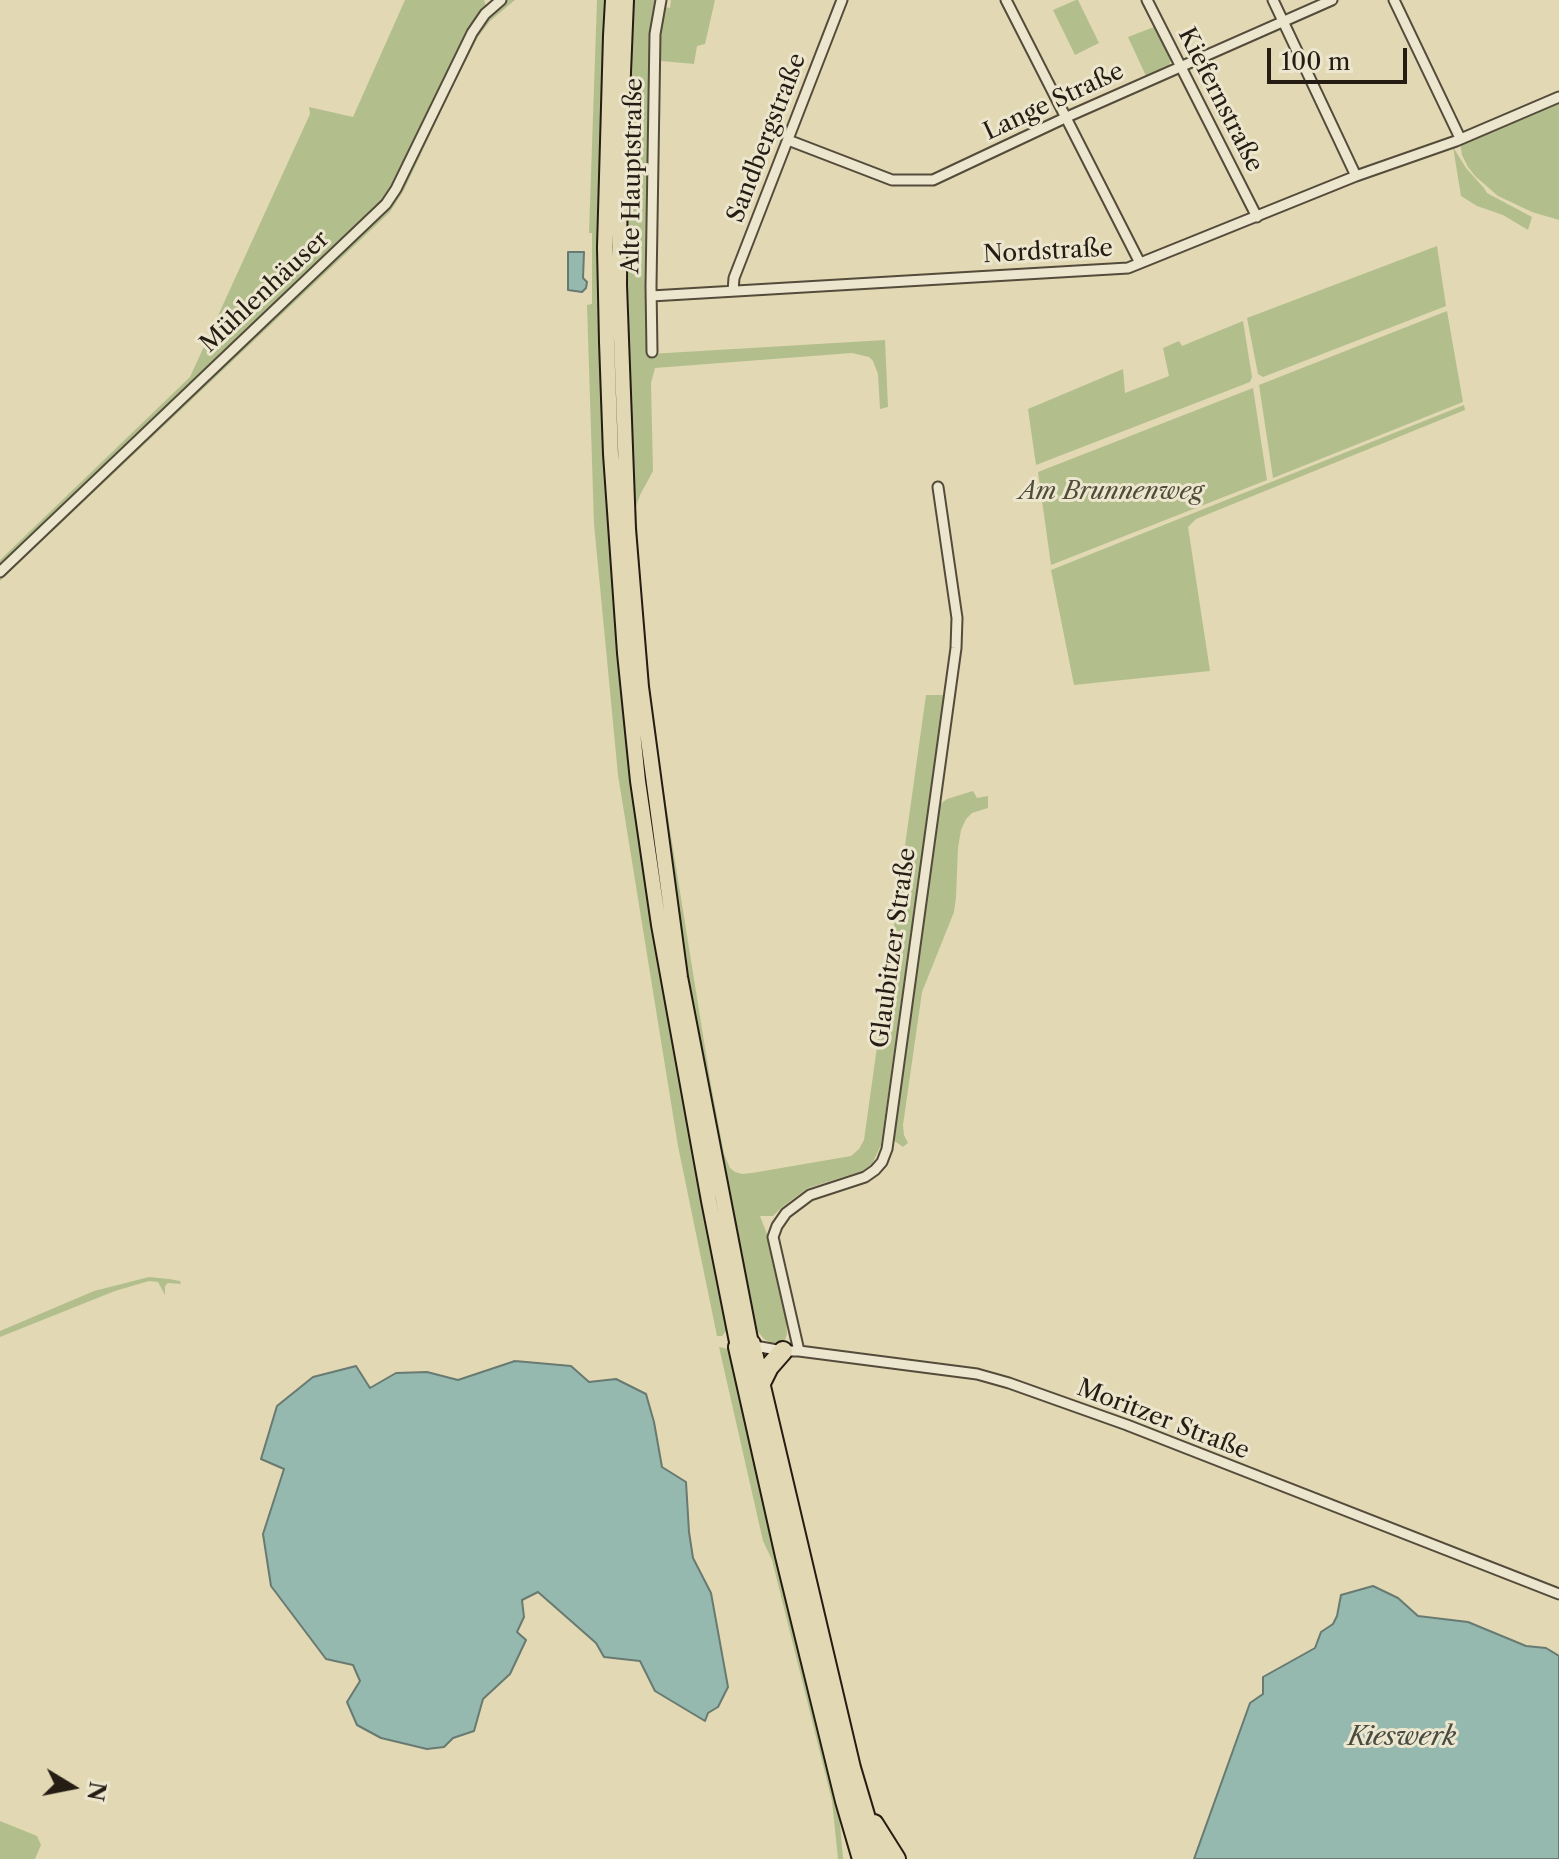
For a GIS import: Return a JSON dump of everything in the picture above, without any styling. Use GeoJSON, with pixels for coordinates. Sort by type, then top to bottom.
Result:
{"type":"FeatureCollection","features":[{"type":"Feature","properties":{"kind":"highway"},"geometry":{"type":"LineString","coordinates":[[745,1346],[760,1385],[847,1754],[862,1859]]}},
{"type":"Feature","properties":{"kind":"highway"},"geometry":{"type":"LineString","coordinates":[[745,1346],[785,1556],[854,1804],[878,1859]]}},
{"type":"Feature","properties":{"kind":"highway"},"geometry":{"type":"LineString","coordinates":[[760,1385],[769,1367],[791,1351]]}},
{"type":"Feature","properties":{"kind":"highway"},"geometry":{"type":"LineString","coordinates":[[848,1859],[854,1804]]}},
{"type":"Feature","properties":{"kind":"highway"},"geometry":{"type":"LineString","coordinates":[[854,1804],[896,1859]]}},
{"type":"Feature","properties":{"kind":"main road"},"geometry":{"type":"LineString","coordinates":[[613,0],[605,247],[611,454],[625,653],[638,781],[659,925],[709,1201],[745,1346]]}},
{"type":"Feature","properties":{"kind":"main road"},"geometry":{"type":"LineString","coordinates":[[626,0],[620,120],[619,285],[628,529],[641,687],[680,977],[745,1346]]}},
{"type":"Feature","properties":{"kind":"street","name":"Alte Hauptstraße"},"geometry":{"type":"LineString","coordinates":[[652,352],[655,34],[661,0]]}},
{"type":"Feature","properties":{"kind":"street","name":"Sandbergstraße"},"geometry":{"type":"LineString","coordinates":[[733,291],[734,278],[842,0]]}},
{"type":"Feature","properties":{"kind":"street"},"geometry":{"type":"LineString","coordinates":[[1006,0],[1140,263]]}},
{"type":"Feature","properties":{"kind":"street","name":"Kiefernstraße"},"geometry":{"type":"LineString","coordinates":[[1147,0],[1257,217]]}},
{"type":"Feature","properties":{"kind":"street"},"geometry":{"type":"LineString","coordinates":[[1273,0],[1356,176]]}},
{"type":"Feature","properties":{"kind":"street","name":"Lange Straße"},"geometry":{"type":"LineString","coordinates":[[788,140],[899,182],[933,180],[1332,0]]}},
{"type":"Feature","properties":{"kind":"street"},"geometry":{"type":"LineString","coordinates":[[1394,0],[1460,138]]}},
{"type":"Feature","properties":{"kind":"street","name":"Mühlenhäuser"},"geometry":{"type":"LineString","coordinates":[[0,572],[386,204],[466,44],[495,1]]}},
{"type":"Feature","properties":{"kind":"street","name":"Nordstraße"},"geometry":{"type":"LineString","coordinates":[[651,296],[1128,268],[1356,176],[1456,141],[1559,97]]}},
{"type":"Feature","properties":{"kind":"street","name":"Glaubitzer Straße"},"geometry":{"type":"LineString","coordinates":[[791,1351],[773,1237],[777,1226],[786,1213],[810,1195],[865,1177],[875,1170],[887,1149],[956,648],[957,618],[938,487]]}},
{"type":"Feature","properties":{"kind":"street","name":"Moritzer Straße"},"geometry":{"type":"LineString","coordinates":[[745,1346],[977,1374],[1009,1383],[1127,1425],[1559,1594]]}},
{"type":"Feature","properties":{"kind":"green space"},"geometry":{"type":"Polygon","coordinates":[[[405,0],[484,0],[486,6],[467,33],[382,203],[0,565],[0,560],[190,377],[310,114],[309,107],[353,117],[405,0]]]}},
{"type":"Feature","properties":{"kind":"green space"},"geometry":{"type":"Polygon","coordinates":[[[508,0],[515,0],[490,21],[478,37],[404,190],[390,212],[0,581],[0,577],[389,206],[404,182],[475,35],[483,23],[508,0]]]}},
{"type":"Feature","properties":{"kind":"green space"},"geometry":{"type":"Polygon","coordinates":[[[597,0],[608,0],[603,436],[619,664],[655,935],[728,1329],[722,1336],[717,1336],[678,1146],[618,775],[594,524],[587,305],[592,304],[592,233],[589,233],[597,0]]]}},
{"type":"Feature","properties":{"kind":"green space"},"geometry":{"type":"Polygon","coordinates":[[[632,0],[656,0],[651,31],[648,162],[647,307],[650,354],[885,340],[888,407],[880,409],[878,374],[873,361],[852,353],[655,368],[651,383],[653,471],[636,507],[649,677],[663,786],[711,1085],[724,1154],[735,1172],[752,1173],[851,1156],[864,1140],[926,695],[944,695],[881,1145],[872,1164],[862,1171],[808,1188],[773,1216],[760,1216],[768,1237],[786,1320],[787,1334],[785,1340],[779,1343],[764,1339],[754,1327],[720,1161],[670,885],[642,659],[627,398],[624,246],[632,0]]]}},
{"type":"Feature","properties":{"kind":"green space"},"geometry":{"type":"Polygon","coordinates":[[[671,0],[715,0],[705,44],[697,46],[694,64],[661,61],[661,23],[664,7],[670,8],[671,0]]]}},
{"type":"Feature","properties":{"kind":"green space"},"geometry":{"type":"Polygon","coordinates":[[[1076,0],[1099,43],[1075,55],[1053,10],[1076,0]]]}},
{"type":"Feature","properties":{"kind":"green space"},"geometry":{"type":"Polygon","coordinates":[[[1154,27],[1171,60],[1169,65],[1146,76],[1128,37],[1154,27]]]}},
{"type":"Feature","properties":{"kind":"green space"},"geometry":{"type":"Polygon","coordinates":[[[1559,101],[1559,220],[1532,212],[1498,196],[1468,167],[1460,142],[1559,101]]]}},
{"type":"Feature","properties":{"kind":"green space"},"geometry":{"type":"Polygon","coordinates":[[[1453,147],[1487,193],[1532,217],[1528,230],[1461,196],[1453,147]]]}},
{"type":"Feature","properties":{"kind":"green space"},"geometry":{"type":"Polygon","coordinates":[[[1437,246],[1446,306],[1263,377],[1258,374],[1247,318],[1437,246]]]}},
{"type":"Feature","properties":{"kind":"green space","name":"Am Brunnenweg"},"geometry":{"type":"Polygon","coordinates":[[[1447,311],[1463,402],[1273,478],[1259,385],[1447,311]]]}},
{"type":"Feature","properties":{"kind":"green space","name":"Am Brunnenweg"},"geometry":{"type":"Polygon","coordinates":[[[1243,321],[1252,377],[1250,382],[1036,465],[1028,409],[1123,369],[1125,393],[1169,376],[1163,348],[1179,341],[1182,346],[1243,321]]]}},
{"type":"Feature","properties":{"kind":"green space","name":"Am Brunnenweg"},"geometry":{"type":"Polygon","coordinates":[[[1253,388],[1267,480],[1051,565],[1038,472],[1253,388]]]}},
{"type":"Feature","properties":{"kind":"green space"},"geometry":{"type":"Polygon","coordinates":[[[1464,405],[1465,410],[1196,519],[1188,527],[1210,671],[1074,685],[1051,570],[1464,405]]]}},
{"type":"Feature","properties":{"kind":"green space"},"geometry":{"type":"Polygon","coordinates":[[[973,791],[977,798],[988,796],[988,808],[972,813],[961,830],[954,912],[922,992],[903,1125],[908,1143],[903,1147],[893,1140],[938,806],[947,799],[973,791]]]}},
{"type":"Feature","properties":{"kind":"green space"},"geometry":{"type":"Polygon","coordinates":[[[149,1277],[180,1281],[181,1284],[168,1283],[165,1295],[158,1282],[149,1281],[115,1291],[0,1337],[0,1331],[94,1291],[149,1277]]]}},
{"type":"Feature","properties":{"kind":"green space"},"geometry":{"type":"Polygon","coordinates":[[[719,1347],[728,1349],[735,1356],[838,1798],[843,1859],[838,1859],[832,1801],[772,1560],[763,1541],[719,1347]]]}},
{"type":"Feature","properties":{"kind":"green space"},"geometry":{"type":"Polygon","coordinates":[[[0,1821],[37,1836],[41,1845],[35,1859],[0,1859],[0,1821]]]}},
{"type":"Feature","properties":{"kind":"water"},"geometry":{"type":"Polygon","coordinates":[[[568,252],[584,252],[583,278],[587,282],[582,292],[568,290],[568,252]]]}},
{"type":"Feature","properties":{"kind":"water"},"geometry":{"type":"Polygon","coordinates":[[[515,1361],[571,1366],[589,1382],[616,1379],[646,1394],[662,1467],[686,1482],[693,1558],[711,1593],[728,1687],[718,1707],[708,1713],[705,1721],[655,1691],[640,1661],[604,1657],[596,1643],[538,1592],[522,1600],[524,1617],[517,1632],[526,1640],[510,1674],[483,1699],[474,1731],[453,1738],[444,1747],[427,1749],[381,1738],[357,1725],[347,1702],[360,1681],[353,1665],[326,1659],[271,1586],[263,1534],[284,1469],[261,1459],[277,1406],[313,1377],[356,1366],[370,1388],[396,1373],[427,1372],[458,1380],[515,1361]]]}},
{"type":"Feature","properties":{"kind":"water","name":"Kieswerk"},"geometry":{"type":"Polygon","coordinates":[[[1373,1586],[1398,1598],[1418,1616],[1468,1622],[1526,1646],[1546,1648],[1559,1656],[1559,1859],[1194,1859],[1250,1703],[1263,1694],[1263,1677],[1315,1648],[1321,1632],[1333,1624],[1337,1616],[1341,1595],[1373,1586]]]}}]}
